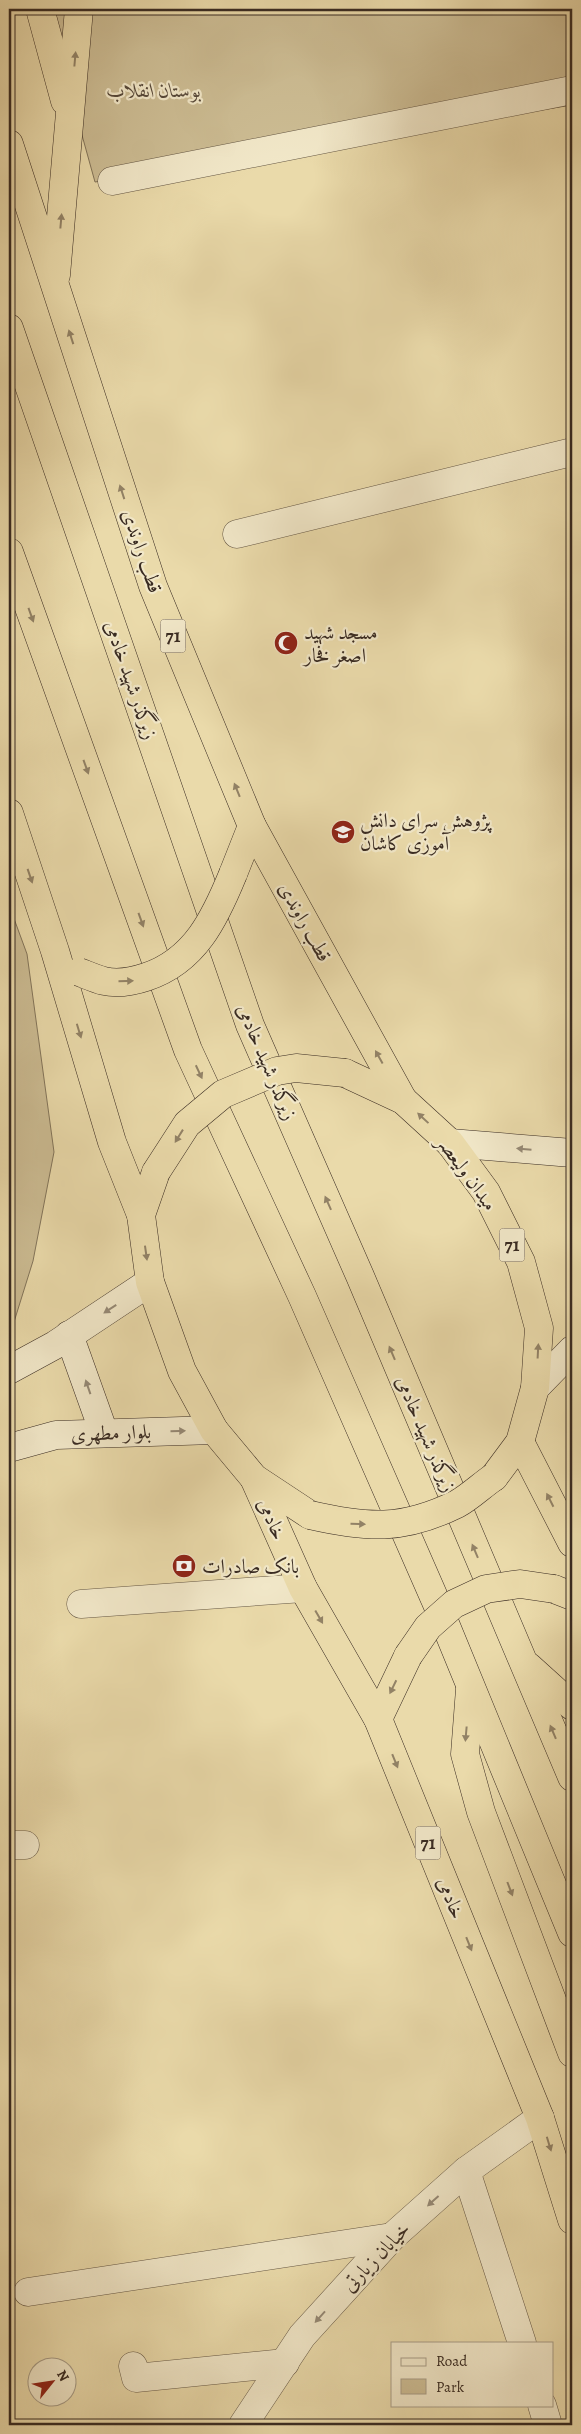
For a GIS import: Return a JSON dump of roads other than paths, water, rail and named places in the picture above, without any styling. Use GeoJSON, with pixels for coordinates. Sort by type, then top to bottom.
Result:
{"type":"FeatureCollection","features":[{"type":"Feature","properties":{"kind":"highway"},"geometry":{"type":"LineString","coordinates":[[40,9],[70,119]]}},
{"type":"Feature","properties":{"kind":"highway"},"geometry":{"type":"LineString","coordinates":[[55,287],[79,9]]}},
{"type":"Feature","properties":{"kind":"highway","name":"قطب راوندی"},"geometry":{"type":"LineString","coordinates":[[9,144],[152,586],[252,826],[403,1100]]}},
{"type":"Feature","properties":{"kind":"highway","name":"زیرگذر شهید خادمی"},"geometry":{"type":"LineString","coordinates":[[9,328],[250,1025],[360,1276],[572,1777]]}},
{"type":"Feature","properties":{"kind":"highway"},"geometry":{"type":"LineString","coordinates":[[9,552],[188,1050],[302,1296],[471,1685],[572,1933]]}},
{"type":"Feature","properties":{"kind":"highway","name":"71"},"geometry":{"type":"LineString","coordinates":[[9,813],[55,951],[112,1142],[141,1215]]}},
{"type":"Feature","properties":{"kind":"highway"},"geometry":{"type":"LineString","coordinates":[[55,951],[79,972],[106,982],[134,981],[155,974],[184,956],[204,934],[218,912],[252,826]]}},
{"type":"Feature","properties":{"kind":"highway","name":"میدان ولیعصر"},"geometry":{"type":"LineString","coordinates":[[296,1068],[345,1073],[403,1100],[450,1143],[486,1192],[521,1262],[539,1328],[535,1388],[520,1442],[494,1476],[458,1503],[405,1524],[353,1525],[310,1515],[254,1478],[214,1430],[182,1371],[150,1282],[141,1215],[156,1172],[187,1124],[223,1094],[277,1071],[296,1068]]}},
{"type":"Feature","properties":{"kind":"highway"},"geometry":{"type":"LineString","coordinates":[[520,1442],[572,1543]]}},
{"type":"Feature","properties":{"kind":"highway","name":"خادمی"},"geometry":{"type":"LineString","coordinates":[[254,1478],[303,1588],[378,1719],[540,2118],[572,2220]]}},
{"type":"Feature","properties":{"kind":"highway"},"geometry":{"type":"LineString","coordinates":[[378,1719],[408,1656],[428,1626],[454,1604],[486,1589],[520,1584],[563,1593]]}},
{"type":"Feature","properties":{"kind":"highway"},"geometry":{"type":"LineString","coordinates":[[523,1662],[572,1706]]}},
{"type":"Feature","properties":{"kind":"highway"},"geometry":{"type":"LineString","coordinates":[[471,1685],[464,1754],[481,1812],[572,2053]]}},
{"type":"Feature","properties":{"kind":"street"},"geometry":{"type":"LineString","coordinates":[[112,181],[572,90]]}},
{"type":"Feature","properties":{"kind":"street"},"geometry":{"type":"LineString","coordinates":[[237,534],[572,452]]}},
{"type":"Feature","properties":{"kind":"street"},"geometry":{"type":"LineString","coordinates":[[450,1143],[572,1152]]}},
{"type":"Feature","properties":{"kind":"street"},"geometry":{"type":"LineString","coordinates":[[9,1370],[69,1335],[150,1282]]}},
{"type":"Feature","properties":{"kind":"street"},"geometry":{"type":"LineString","coordinates":[[69,1335],[104,1433]]}},
{"type":"Feature","properties":{"kind":"street"},"geometry":{"type":"LineString","coordinates":[[535,1388],[572,1350]]}},
{"type":"Feature","properties":{"kind":"street","name":"بلوار مطهری"},"geometry":{"type":"LineString","coordinates":[[9,1448],[56,1435],[214,1430]]}},
{"type":"Feature","properties":{"kind":"street"},"geometry":{"type":"LineString","coordinates":[[81,1604],[303,1588]]}},
{"type":"Feature","properties":{"kind":"street","name":"خیابان زیارتی"},"geometry":{"type":"LineString","coordinates":[[243,2425],[302,2336],[392,2237],[466,2171],[540,2118]]}},
{"type":"Feature","properties":{"kind":"street"},"geometry":{"type":"LineString","coordinates":[[466,2171],[522,2342]]}},
{"type":"Feature","properties":{"kind":"street"},"geometry":{"type":"LineString","coordinates":[[28,2292],[392,2237]]}},
{"type":"Feature","properties":{"kind":"street"},"geometry":{"type":"LineString","coordinates":[[133,2366],[136,2378],[285,2363]]}},
{"type":"Feature","properties":{"kind":"street"},"geometry":{"type":"LineString","coordinates":[[542,2406],[548,2425]]}},
{"type":"Feature","properties":{"kind":"place","name":"مسجد شهید اصغر فخار"},"geometry":{"type":"Point","coordinates":[286,643]}},
{"type":"Feature","properties":{"kind":"place","name":"پژوهش سرای دانش آموزی کاشان"},"geometry":{"type":"Point","coordinates":[343,832]}},
{"type":"Feature","properties":{"kind":"place","name":"بانک صادرات"},"geometry":{"type":"Point","coordinates":[184,1566]}},
{"type":"Feature","properties":{"kind":"park label","name":"بوستان انقلاب"},"geometry":{"type":"Point","coordinates":[154,90]}}]}
